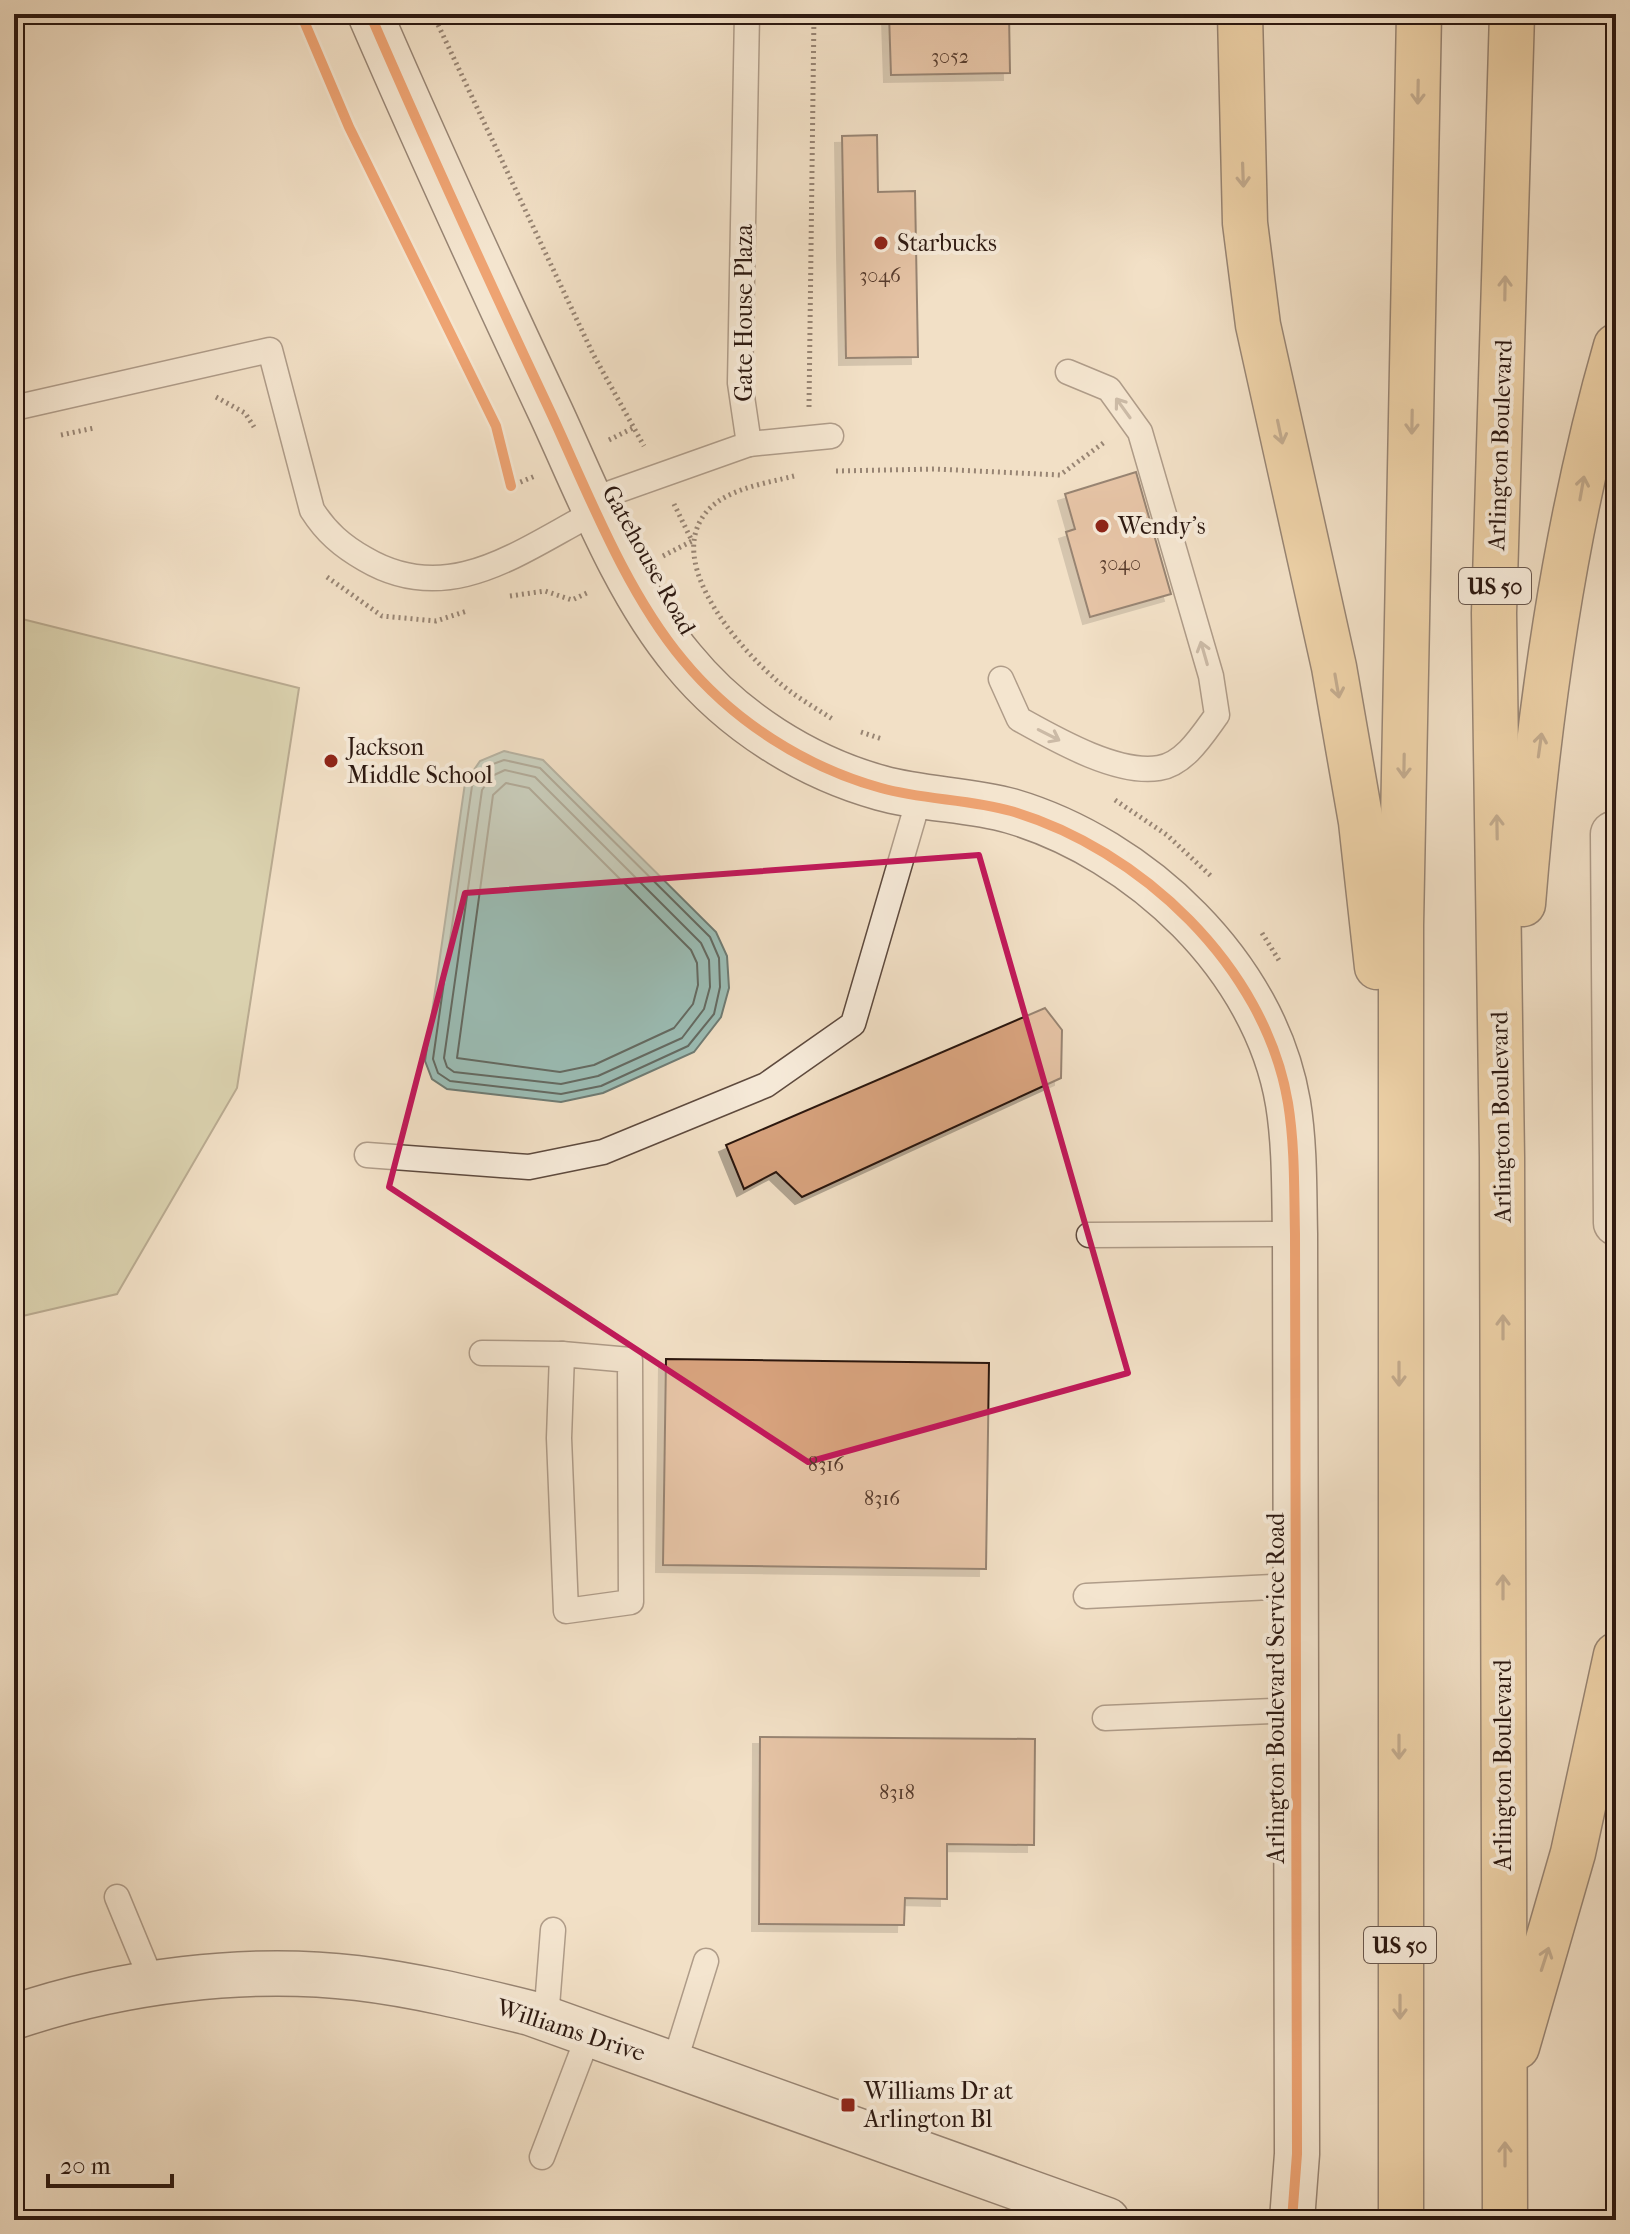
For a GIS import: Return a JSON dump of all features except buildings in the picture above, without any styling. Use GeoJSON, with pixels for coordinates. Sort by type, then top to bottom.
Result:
{"type":"FeatureCollection","features":[{"type":"Feature","properties":{"kind":"main road"},"geometry":{"type":"LineString","coordinates":[[1240,14],[1245,223],[1252,281],[1279,429],[1334,667],[1361,822],[1379,984],[1399,1296]]}},
{"type":"Feature","properties":{"kind":"main road","name":"US 50"},"geometry":{"type":"LineString","coordinates":[[1401,2220],[1399,1296],[1402,893],[1419,14]]}},
{"type":"Feature","properties":{"kind":"main road","name":"Arlington Boulevard"},"geometry":{"type":"LineString","coordinates":[[1505,2220],[1502,1157],[1494,613],[1512,14]]}},
{"type":"Feature","properties":{"kind":"main road"},"geometry":{"type":"LineString","coordinates":[[1502,1157],[1537,771],[1584,474],[1616,346]]}},
{"type":"Feature","properties":{"kind":"main road"},"geometry":{"type":"LineString","coordinates":[[1504,2087],[1570,1866],[1616,1655]]}},
{"type":"Feature","properties":{"kind":"street","name":"Gatehouse Road"},"geometry":{"type":"LineString","coordinates":[[370,14],[438,170],[594,506],[629,573],[682,659],[719,698],[769,737],[825,768],[882,788],[1007,810],[1068,830],[1158,890],[1191,919],[1229,968],[1253,1008],[1287,1099],[1293,1155]]}},
{"type":"Feature","properties":{"kind":"street"},"geometry":{"type":"LineString","coordinates":[[1613,834],[1616,1223]]}},
{"type":"Feature","properties":{"kind":"street","name":"Arlington Boulevard Service Road"},"geometry":{"type":"LineString","coordinates":[[1292,2220],[1297,2154],[1293,1155]]}},
{"type":"Feature","properties":{"kind":"street","name":"Williams Drive"},"geometry":{"type":"LineString","coordinates":[[14,2017],[153,1984],[255,1975],[354,1978],[443,1991],[589,2034],[1090,2217]]}},
{"type":"Feature","properties":{"kind":"lane","name":"Gate House Plaza"},"geometry":{"type":"LineString","coordinates":[[747,14],[740,383],[749,444]]}},
{"type":"Feature","properties":{"kind":"lane"},"geometry":{"type":"LineString","coordinates":[[14,408],[270,350],[312,510],[326,532],[375,565],[400,577],[465,576],[492,567],[594,506],[661,474],[749,444],[820,438]]}},
{"type":"Feature","properties":{"kind":"lane"},"geometry":{"type":"LineString","coordinates":[[1001,679],[1019,719],[1113,763],[1160,768],[1192,749],[1217,715],[1211,676],[1140,432],[1109,389],[1068,372]]}},
{"type":"Feature","properties":{"kind":"lane"},"geometry":{"type":"LineString","coordinates":[[367,1155],[529,1167],[603,1152],[766,1085],[853,1024],[920,795]]}},
{"type":"Feature","properties":{"kind":"lane"},"geometry":{"type":"LineString","coordinates":[[1089,1235],[1295,1234]]}},
{"type":"Feature","properties":{"kind":"lane"},"geometry":{"type":"LineString","coordinates":[[482,1353],[562,1354],[630,1360],[631,1602],[566,1611],[559,1438],[562,1354]]}},
{"type":"Feature","properties":{"kind":"lane"},"geometry":{"type":"LineString","coordinates":[[1086,1596],[1295,1586]]}},
{"type":"Feature","properties":{"kind":"lane"},"geometry":{"type":"LineString","coordinates":[[1105,1718],[1296,1710]]}},
{"type":"Feature","properties":{"kind":"lane"},"geometry":{"type":"LineString","coordinates":[[117,1897],[153,1984]]}},
{"type":"Feature","properties":{"kind":"lane"},"geometry":{"type":"LineString","coordinates":[[546,2019],[553,1930]]}},
{"type":"Feature","properties":{"kind":"lane"},"geometry":{"type":"LineString","coordinates":[[674,2064],[706,1961]]}},
{"type":"Feature","properties":{"kind":"lane"},"geometry":{"type":"LineString","coordinates":[[542,2157],[589,2034]]}},
{"type":"Feature","properties":{"kind":"path"},"geometry":{"type":"LineString","coordinates":[[301,14],[349,127],[496,426],[511,486]]}},
{"type":"Feature","properties":{"kind":"path"},"geometry":{"type":"LineString","coordinates":[[433,14],[593,354],[661,474],[692,541]]}},
{"type":"Feature","properties":{"kind":"path"},"geometry":{"type":"LineString","coordinates":[[808,472],[820,438],[814,14]]}},
{"type":"Feature","properties":{"kind":"path"},"geometry":{"type":"LineString","coordinates":[[214,396],[245,413],[258,435]]}},
{"type":"Feature","properties":{"kind":"path"},"geometry":{"type":"LineString","coordinates":[[495,601],[545,591],[572,600],[692,541],[703,515],[736,491],[808,472],[935,469],[1060,475],[1109,438],[1125,411]]}},
{"type":"Feature","properties":{"kind":"path"},"geometry":{"type":"LineString","coordinates":[[48,438],[108,424]]}},
{"type":"Feature","properties":{"kind":"path"},"geometry":{"type":"LineString","coordinates":[[14,431],[22,458],[14,466]]}},
{"type":"Feature","properties":{"kind":"path"},"geometry":{"type":"LineString","coordinates":[[18,444],[33,441]]}},
{"type":"Feature","properties":{"kind":"path"},"geometry":{"type":"LineString","coordinates":[[322,570],[331,582],[382,616],[436,621],[480,606]]}},
{"type":"Feature","properties":{"kind":"highlighted area"},"geometry":{"type":"Polygon","coordinates":[[[979,855],[1128,1373],[808,1462],[389,1187],[465,893],[979,855]]]}},
{"type":"Feature","properties":{"kind":"green space"},"geometry":{"type":"Polygon","coordinates":[[[14,617],[299,688],[237,1088],[117,1294],[14,1318],[14,617]]]}},
{"type":"Feature","properties":{"kind":"water"},"geometry":{"type":"Polygon","coordinates":[[[504,751],[543,760],[716,932],[727,956],[729,988],[721,1017],[694,1052],[603,1093],[561,1102],[447,1089],[432,1079],[425,1061],[465,783],[480,761],[504,751]]]}},
{"type":"Feature","properties":{"kind":"cycle path"},"geometry":{"type":"LineString","coordinates":[[301,14],[349,127],[496,426],[511,486]]}},
{"type":"Feature","properties":{"kind":"cycle path"},"geometry":{"type":"LineString","coordinates":[[370,14],[610,541],[644,604],[683,660],[724,703],[748,722],[825,768],[897,792],[1011,811],[1059,829],[1105,853],[1149,884],[1189,920],[1224,960],[1253,1005],[1275,1053],[1290,1119],[1295,1234],[1297,2154],[1292,2220]]}},
{"type":"Feature","properties":{"kind":"place","name":"Starbucks"},"geometry":{"type":"Point","coordinates":[881,243]}},
{"type":"Feature","properties":{"kind":"place","name":"Wendy's"},"geometry":{"type":"Point","coordinates":[1102,526]}},
{"type":"Feature","properties":{"kind":"place","name":"Jackson Middle School"},"geometry":{"type":"Point","coordinates":[331,761]}},
{"type":"Feature","properties":{"kind":"place","name":"Williams Dr at Arlington Bl"},"geometry":{"type":"Point","coordinates":[848,2105]}}]}
